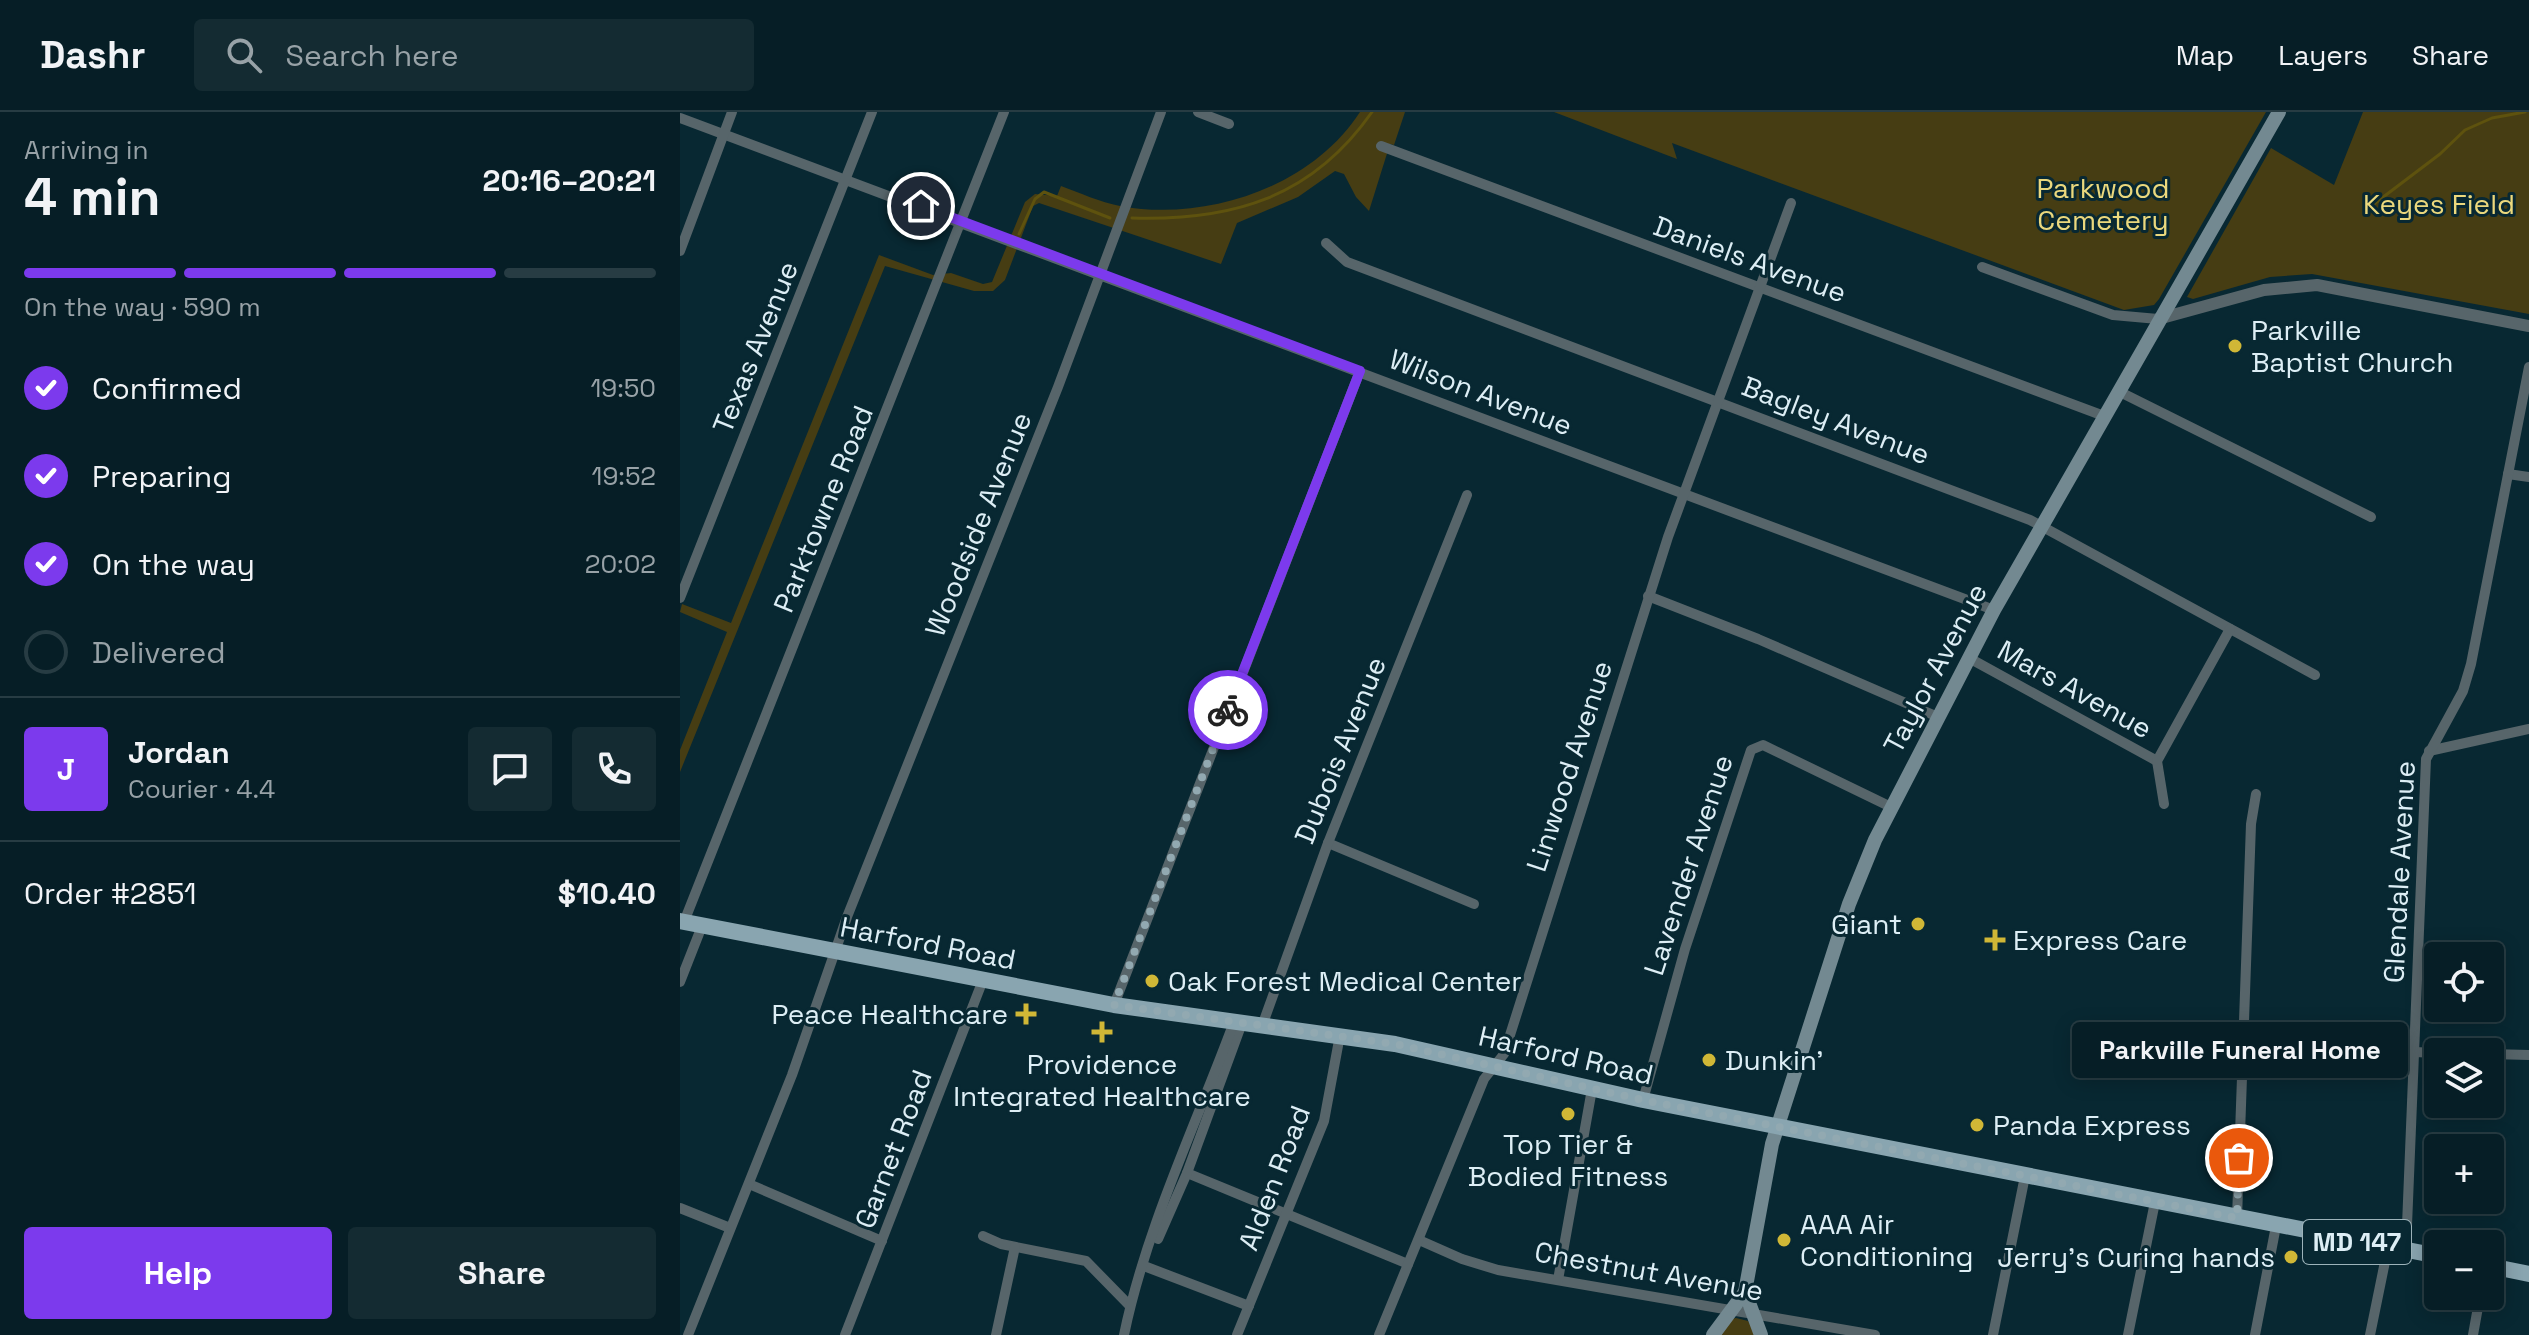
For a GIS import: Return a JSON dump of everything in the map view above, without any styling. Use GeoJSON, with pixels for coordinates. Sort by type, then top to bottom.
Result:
{"type":"FeatureCollection","features":[{"type":"Feature","properties":{"kind":"main road","name":"Taylor Avenue"},"geometry":{"type":"LineString","coordinates":[[1713,1335],[1745,1292],[1777,1127],[1857,881],[1891,807],[1994,610],[2279,112]]}},
{"type":"Feature","properties":{"kind":"main road","name":"Harford Road"},"geometry":{"type":"LineString","coordinates":[[682,922],[1114,1005],[1340,1035],[1495,1065],[1592,1089],[1777,1127],[2424,1253]]}},
{"type":"Feature","properties":{"kind":"main road"},"geometry":{"type":"LineString","coordinates":[[2504,1268],[2529,1272]]}},
{"type":"Feature","properties":{"kind":"main road"},"geometry":{"type":"LineString","coordinates":[[1745,1292],[1761,1335]]}},
{"type":"Feature","properties":{"kind":"street"},"geometry":{"type":"LineString","coordinates":[[680,251],[732,112]]}},
{"type":"Feature","properties":{"kind":"street","name":"Texas Avenue"},"geometry":{"type":"LineString","coordinates":[[680,598],[872,112]]}},
{"type":"Feature","properties":{"kind":"street","name":"Parktowne Road"},"geometry":{"type":"LineString","coordinates":[[682,922],[964,222],[1004,112]]}},
{"type":"Feature","properties":{"kind":"street","name":"Woodside Avenue"},"geometry":{"type":"LineString","coordinates":[[688,1335],[802,1049],[856,894],[1101,274],[1161,112]]}},
{"type":"Feature","properties":{"kind":"street"},"geometry":{"type":"LineString","coordinates":[[1198,112],[1229,124]]}},
{"type":"Feature","properties":{"kind":"street","name":"Wilson Avenue"},"geometry":{"type":"LineString","coordinates":[[680,118],[1994,610]]}},
{"type":"Feature","properties":{"kind":"street","name":"Daniels Avenue"},"geometry":{"type":"LineString","coordinates":[[1381,146],[2104,416]]}},
{"type":"Feature","properties":{"kind":"street","name":"Linwood Avenue"},"geometry":{"type":"LineString","coordinates":[[1379,1335],[1484,1079],[1504,1054],[1682,494],[1791,203]]}},
{"type":"Feature","properties":{"kind":"street","name":"Bagley Avenue"},"geometry":{"type":"LineString","coordinates":[[1326,243],[1347,262],[2041,526],[2315,675]]}},
{"type":"Feature","properties":{"kind":"street"},"geometry":{"type":"LineString","coordinates":[[1982,267],[2113,315],[2158,319],[2264,290],[2317,285],[2529,326]]}},
{"type":"Feature","properties":{"kind":"street","name":"Glendale Avenue"},"geometry":{"type":"LineString","coordinates":[[2406,1250],[2429,751],[2468,675],[2529,367]]}},
{"type":"Feature","properties":{"kind":"street"},"geometry":{"type":"LineString","coordinates":[[1114,1005],[1360,371]]}},
{"type":"Feature","properties":{"kind":"street"},"geometry":{"type":"LineString","coordinates":[[2118,391],[2371,517]]}},
{"type":"Feature","properties":{"kind":"street"},"geometry":{"type":"LineString","coordinates":[[2508,474],[2529,477]]}},
{"type":"Feature","properties":{"kind":"street","name":"Dubois Avenue"},"geometry":{"type":"LineString","coordinates":[[1262,1026],[1328,843],[1467,495]]}},
{"type":"Feature","properties":{"kind":"street"},"geometry":{"type":"LineString","coordinates":[[1648,596],[1758,639],[1938,717]]}},
{"type":"Feature","properties":{"kind":"street"},"geometry":{"type":"LineString","coordinates":[[2164,804],[2157,761],[2230,629]]}},
{"type":"Feature","properties":{"kind":"street","name":"Mars Avenue"},"geometry":{"type":"LineString","coordinates":[[1969,658],[2157,761]]}},
{"type":"Feature","properties":{"kind":"street"},"geometry":{"type":"LineString","coordinates":[[2429,751],[2529,729]]}},
{"type":"Feature","properties":{"kind":"street","name":"Lavender Avenue"},"geometry":{"type":"LineString","coordinates":[[1643,1100],[1685,949],[1751,750],[1763,745],[1891,807]]}},
{"type":"Feature","properties":{"kind":"street"},"geometry":{"type":"LineString","coordinates":[[2237,1218],[2251,824],[2256,794]]}},
{"type":"Feature","properties":{"kind":"street"},"geometry":{"type":"LineString","coordinates":[[1328,843],[1474,904]]}},
{"type":"Feature","properties":{"kind":"street"},"geometry":{"type":"LineString","coordinates":[[680,982],[702,926]]}},
{"type":"Feature","properties":{"kind":"street","name":"Garnet Road"},"geometry":{"type":"LineString","coordinates":[[845,1335],[983,980]]}},
{"type":"Feature","properties":{"kind":"street"},"geometry":{"type":"LineString","coordinates":[[1174,1191],[1187,1173],[1238,1023]]}},
{"type":"Feature","properties":{"kind":"street"},"geometry":{"type":"LineString","coordinates":[[1124,1335],[1144,1266],[1238,1023]]}},
{"type":"Feature","properties":{"kind":"street","name":"Alden Road"},"geometry":{"type":"LineString","coordinates":[[1237,1335],[1324,1121],[1340,1035]]}},
{"type":"Feature","properties":{"kind":"street"},"geometry":{"type":"LineString","coordinates":[[2414,1052],[2424,1052]]}},
{"type":"Feature","properties":{"kind":"street"},"geometry":{"type":"LineString","coordinates":[[2504,1054],[2529,1055]]}},
{"type":"Feature","properties":{"kind":"street"},"geometry":{"type":"LineString","coordinates":[[1558,1280],[1592,1089]]}},
{"type":"Feature","properties":{"kind":"street"},"geometry":{"type":"LineString","coordinates":[[1187,1173],[1408,1264]]}},
{"type":"Feature","properties":{"kind":"street"},"geometry":{"type":"LineString","coordinates":[[1993,1335],[2025,1176]]}},
{"type":"Feature","properties":{"kind":"street"},"geometry":{"type":"LineString","coordinates":[[749,1184],[882,1241]]}},
{"type":"Feature","properties":{"kind":"street"},"geometry":{"type":"LineString","coordinates":[[2128,1335],[2155,1202]]}},
{"type":"Feature","properties":{"kind":"street"},"geometry":{"type":"LineString","coordinates":[[680,1208],[730,1228]]}},
{"type":"Feature","properties":{"kind":"street"},"geometry":{"type":"LineString","coordinates":[[2255,1335],[2276,1226]]}},
{"type":"Feature","properties":{"kind":"street"},"geometry":{"type":"LineString","coordinates":[[983,1236],[1015,1247],[1086,1261],[1130,1306]]}},
{"type":"Feature","properties":{"kind":"street","name":"Chestnut Avenue"},"geometry":{"type":"LineString","coordinates":[[1419,1240],[1479,1265],[1875,1335]]}},
{"type":"Feature","properties":{"kind":"street"},"geometry":{"type":"LineString","coordinates":[[996,1335],[1015,1247]]}},
{"type":"Feature","properties":{"kind":"street"},"geometry":{"type":"LineString","coordinates":[[2370,1335],[2388,1247]]}},
{"type":"Feature","properties":{"kind":"street"},"geometry":{"type":"LineString","coordinates":[[1144,1266],[1249,1306]]}},
{"type":"Feature","properties":{"kind":"street"},"geometry":{"type":"LineString","coordinates":[[2473,1335],[2477,1310]]}},
{"type":"Feature","properties":{"kind":"green space"},"geometry":{"type":"Polygon","coordinates":[[[1360,112],[1405,112],[1394,145],[1390,144],[1369,211],[1356,197],[1344,174],[1335,171],[1298,197],[1237,223],[1221,264],[1039,203],[1033,206],[1005,280],[993,291],[974,291],[885,266],[680,772],[680,750],[727,632],[680,612],[682,604],[731,623],[879,255],[933,275],[951,273],[983,284],[992,282],[1025,202],[1035,194],[1057,196],[1061,186],[1120,206],[1153,210],[1186,209],[1220,203],[1254,194],[1314,161],[1339,139],[1360,112]]]}},
{"type":"Feature","properties":{"kind":"green space","name":"Parkwood Cemetery"},"geometry":{"type":"Polygon","coordinates":[[[1554,112],[2266,112],[2159,299],[2154,305],[2124,310],[1672,143],[1677,159],[1554,112]]]}},
{"type":"Feature","properties":{"kind":"green space","name":"Keyes Field"},"geometry":{"type":"Polygon","coordinates":[[[2363,112],[2529,112],[2529,314],[2312,274],[2270,277],[2193,299],[2187,297],[2271,148],[2334,185],[2363,112]]]}},
{"type":"Feature","properties":{"kind":"green space"},"geometry":{"type":"Polygon","coordinates":[[[1728,1320],[1748,1321],[1757,1335],[1718,1335],[1728,1320]]]}},
{"type":"Feature","properties":{"kind":"waterway"},"geometry":{"type":"LineString","coordinates":[[1132,218],[1203,215],[1267,198],[1296,184],[1323,165],[1349,141],[1372,112]]}},
{"type":"Feature","properties":{"kind":"waterway"},"geometry":{"type":"LineString","coordinates":[[2374,204],[2440,154],[2465,130],[2492,118],[2525,112]]}},
{"type":"Feature","properties":{"kind":"waterway"},"geometry":{"type":"LineString","coordinates":[[1019,234],[1035,199],[1044,192],[1110,218]]}},
{"type":"Feature","properties":{"kind":"way so far"},"geometry":{"type":"LineString","coordinates":[[1228,710],[1114,1005],[1395,1044],[1643,1100],[2237,1218],[2239,1158]]}},
{"type":"Feature","properties":{"kind":"place","name":"Parkville Baptist Church"},"geometry":{"type":"Point","coordinates":[2235,346]}},
{"type":"Feature","properties":{"kind":"place","name":"Giant"},"geometry":{"type":"Point","coordinates":[1918,924]}},
{"type":"Feature","properties":{"kind":"place","name":"Express Care"},"geometry":{"type":"Point","coordinates":[1995,940]}},
{"type":"Feature","properties":{"kind":"place","name":"Oak Forest Medical Center"},"geometry":{"type":"Point","coordinates":[1152,981]}},
{"type":"Feature","properties":{"kind":"place","name":"Peace Healthcare"},"geometry":{"type":"Point","coordinates":[1026,1014]}},
{"type":"Feature","properties":{"kind":"place","name":"Providence Integrated Healthcare"},"geometry":{"type":"Point","coordinates":[1102,1032]}},
{"type":"Feature","properties":{"kind":"place","name":"Dunkin'"},"geometry":{"type":"Point","coordinates":[1709,1060]}},
{"type":"Feature","properties":{"kind":"place","name":"Top Tier & Bodied Fitness"},"geometry":{"type":"Point","coordinates":[1568,1114]}},
{"type":"Feature","properties":{"kind":"place","name":"Panda Express"},"geometry":{"type":"Point","coordinates":[1977,1125]}},
{"type":"Feature","properties":{"kind":"place","name":"Parkville Funeral Home"},"geometry":{"type":"Point","coordinates":[2239,1158]}},
{"type":"Feature","properties":{"kind":"place","name":"AAA Air Conditioning"},"geometry":{"type":"Point","coordinates":[1784,1240]}},
{"type":"Feature","properties":{"kind":"place","name":"Jerry's Curing hands"},"geometry":{"type":"Point","coordinates":[2291,1257]}},
{"type":"Feature","properties":{"kind":"route"},"geometry":{"type":"LineString","coordinates":[[921,206],[1360,371],[1228,710]]}}]}
